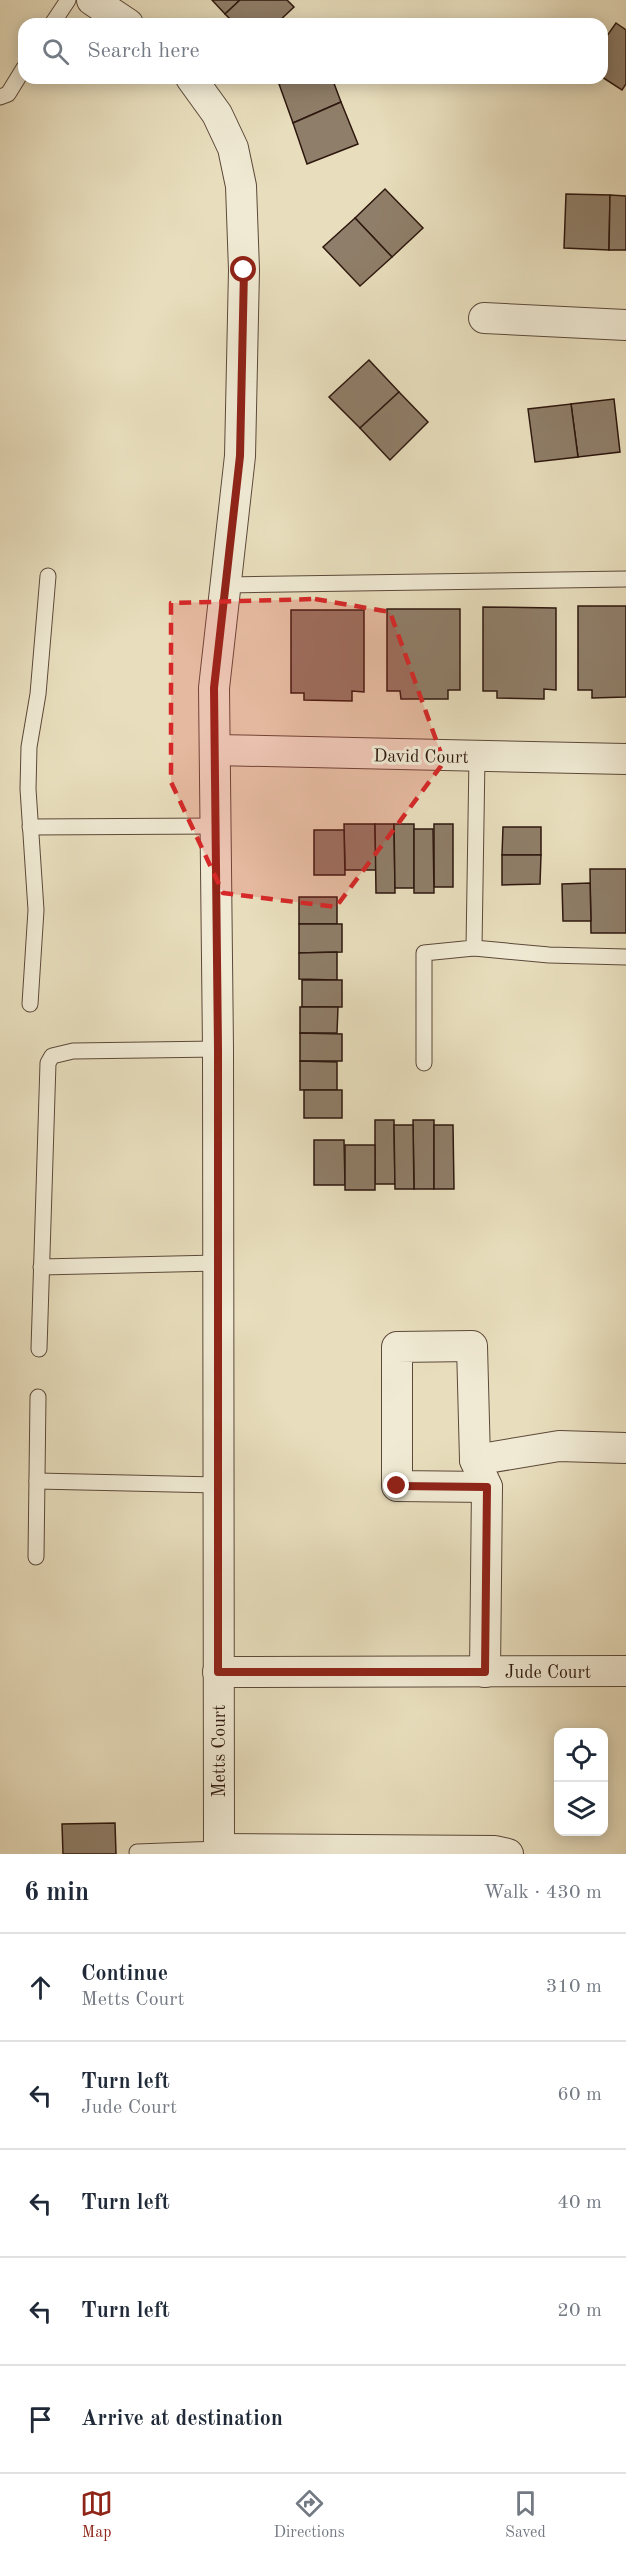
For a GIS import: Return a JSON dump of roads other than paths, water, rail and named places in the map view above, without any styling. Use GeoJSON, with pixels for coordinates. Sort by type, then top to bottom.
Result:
{"type":"FeatureCollection","features":[{"type":"Feature","properties":{"kind":"street"},"geometry":{"type":"LineString","coordinates":[[92,0],[119,18]]}},
{"type":"Feature","properties":{"kind":"street","name":"Metts Court"},"geometry":{"type":"LineString","coordinates":[[195,84],[217,114],[233,148],[241,186],[244,270],[240,456],[214,688],[218,1049],[219,1852]]}},
{"type":"Feature","properties":{"kind":"street"},"geometry":{"type":"LineString","coordinates":[[484,318],[626,325]]}},
{"type":"Feature","properties":{"kind":"street","name":"David Court"},"geometry":{"type":"LineString","coordinates":[[216,750],[626,759]]}},
{"type":"Feature","properties":{"kind":"street"},"geometry":{"type":"LineString","coordinates":[[485,1672],[481,1473],[472,1346],[397,1347],[397,1486],[481,1473],[559,1446],[626,1448]]}},
{"type":"Feature","properties":{"kind":"street","name":"Jude Court"},"geometry":{"type":"LineString","coordinates":[[218,1672],[626,1671]]}},
{"type":"Feature","properties":{"kind":"street"},"geometry":{"type":"LineString","coordinates":[[219,1852],[449,1851],[508,1854]]}},
{"type":"Feature","properties":{"kind":"lane"},"geometry":{"type":"LineString","coordinates":[[56,18],[68,0]]}},
{"type":"Feature","properties":{"kind":"lane"},"geometry":{"type":"LineString","coordinates":[[0,97],[8,94],[18,78]]}},
{"type":"Feature","properties":{"kind":"lane"},"geometry":{"type":"LineString","coordinates":[[30,1004],[36,910],[27,789],[29,747],[38,694],[48,576]]}},
{"type":"Feature","properties":{"kind":"lane"},"geometry":{"type":"LineString","coordinates":[[227,585],[626,579]]}},
{"type":"Feature","properties":{"kind":"lane"},"geometry":{"type":"LineString","coordinates":[[474,948],[477,757]]}},
{"type":"Feature","properties":{"kind":"lane"},"geometry":{"type":"LineString","coordinates":[[30,827],[216,826]]}},
{"type":"Feature","properties":{"kind":"lane"},"geometry":{"type":"LineString","coordinates":[[424,1063],[424,953],[474,948],[549,955],[626,957]]}},
{"type":"Feature","properties":{"kind":"lane"},"geometry":{"type":"LineString","coordinates":[[39,1349],[48,1063],[52,1056],[73,1051],[218,1049]]}},
{"type":"Feature","properties":{"kind":"lane"},"geometry":{"type":"LineString","coordinates":[[41,1268],[217,1263]]}},
{"type":"Feature","properties":{"kind":"lane"},"geometry":{"type":"LineString","coordinates":[[36,1557],[38,1397]]}},
{"type":"Feature","properties":{"kind":"lane"},"geometry":{"type":"LineString","coordinates":[[37,1481],[217,1485]]}},
{"type":"Feature","properties":{"kind":"lane"},"geometry":{"type":"LineString","coordinates":[[136,1852],[219,1852]]}}]}
